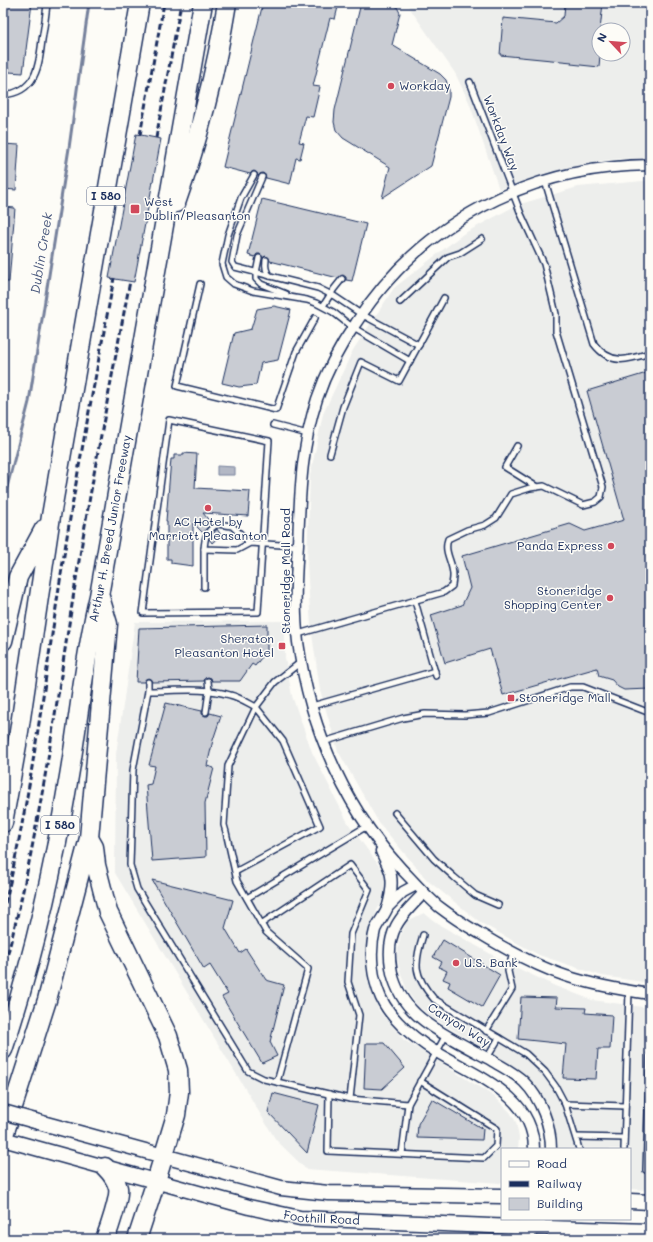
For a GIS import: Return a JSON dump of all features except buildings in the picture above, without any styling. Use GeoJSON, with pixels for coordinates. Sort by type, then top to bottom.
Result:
{"type":"FeatureCollection","features":[{"type":"Feature","properties":{"kind":"highway","name":"I 580"},"geometry":{"type":"LineString","coordinates":[[3,823],[17,745],[51,516],[140,3]]}},
{"type":"Feature","properties":{"kind":"highway","name":"Arthur H. Breed Junior Freeway"},"geometry":{"type":"LineString","coordinates":[[3,1050],[29,964],[53,861],[68,781],[92,624],[99,596],[203,3]]}},
{"type":"Feature","properties":{"kind":"highway"},"geometry":{"type":"LineString","coordinates":[[158,257],[189,168],[219,49],[227,3]]}},
{"type":"Feature","properties":{"kind":"highway"},"geometry":{"type":"LineString","coordinates":[[3,641],[18,577],[51,516]]}},
{"type":"Feature","properties":{"kind":"highway"},"geometry":{"type":"LineString","coordinates":[[3,1139],[47,1000],[89,838],[108,624],[99,596]]}},
{"type":"Feature","properties":{"kind":"highway"},"geometry":{"type":"LineString","coordinates":[[89,838],[94,847],[96,865],[108,912],[168,1036],[178,1070],[179,1092],[176,1115],[137,1239]]}},
{"type":"Feature","properties":{"kind":"highway"},"geometry":{"type":"LineString","coordinates":[[105,1167],[114,1176],[118,1189],[114,1210],[105,1239]]}},
{"type":"Feature","properties":{"kind":"main road"},"geometry":{"type":"LineString","coordinates":[[3,1112],[281,1188],[328,1193],[500,1195]]}},
{"type":"Feature","properties":{"kind":"main road","name":"Foothill Road"},"geometry":{"type":"LineString","coordinates":[[3,1139],[270,1212],[306,1219],[547,1229],[650,1231]]}},
{"type":"Feature","properties":{"kind":"main road"},"geometry":{"type":"LineString","coordinates":[[631,1201],[650,1202]]}},
{"type":"Feature","properties":{"kind":"street","name":"Stoneridge Mall Road"},"geometry":{"type":"LineString","coordinates":[[650,165],[617,166],[568,174],[545,180],[489,202],[465,215],[434,237],[394,272],[352,327],[329,370],[317,400],[301,467],[296,603],[302,662],[312,706],[323,742],[346,791],[376,840],[424,893],[438,906],[460,922],[513,953],[565,976],[596,985],[650,994]]}},
{"type":"Feature","properties":{"kind":"street"},"geometry":{"type":"LineString","coordinates":[[376,840],[391,875],[390,895],[387,908],[376,930],[372,954],[374,976],[381,998],[394,1019],[424,1044],[496,1086],[516,1103],[524,1112],[534,1141],[534,1148]]}},
{"type":"Feature","properties":{"kind":"street"},"geometry":{"type":"LineString","coordinates":[[387,908],[404,892],[416,884]]}},
{"type":"Feature","properties":{"kind":"street","name":"Canyon Way"},"geometry":{"type":"LineString","coordinates":[[424,893],[399,919],[392,936],[389,956],[392,975],[400,993],[412,1010],[426,1022],[446,1035],[509,1070],[524,1083],[539,1102],[546,1119],[550,1148]]}},
{"type":"Feature","properties":{"kind":"street"},"geometry":{"type":"LineString","coordinates":[[528,1122],[528,1148]]}},
{"type":"Feature","properties":{"kind":"lane"},"geometry":{"type":"LineString","coordinates":[[3,95],[16,93],[24,88],[37,72],[40,60],[47,3]]}},
{"type":"Feature","properties":{"kind":"lane"},"geometry":{"type":"LineString","coordinates":[[3,78],[5,71]]}},
{"type":"Feature","properties":{"kind":"lane","name":"Workday Way"},"geometry":{"type":"LineString","coordinates":[[470,82],[514,192],[521,214],[544,264],[556,314],[556,331],[604,487],[601,498],[595,502],[583,505],[544,486],[537,487]]}},
{"type":"Feature","properties":{"kind":"lane"},"geometry":{"type":"LineString","coordinates":[[254,175],[241,198],[228,235],[222,264],[226,277],[234,284],[254,291],[308,300],[323,306],[352,327],[410,361]]}},
{"type":"Feature","properties":{"kind":"lane"},"geometry":{"type":"LineString","coordinates":[[262,177],[237,235],[232,262],[235,267],[318,288],[361,314],[418,345]]}},
{"type":"Feature","properties":{"kind":"lane"},"geometry":{"type":"LineString","coordinates":[[545,180],[594,344],[604,354],[617,360],[623,360],[650,353]]}},
{"type":"Feature","properties":{"kind":"lane"},"geometry":{"type":"LineString","coordinates":[[400,302],[448,257],[460,253],[482,239]]}},
{"type":"Feature","properties":{"kind":"lane"},"geometry":{"type":"LineString","coordinates":[[259,258],[256,279],[261,284],[297,298]]}},
{"type":"Feature","properties":{"kind":"lane"},"geometry":{"type":"LineString","coordinates":[[266,260],[266,272],[270,276]]}},
{"type":"Feature","properties":{"kind":"lane"},"geometry":{"type":"LineString","coordinates":[[323,306],[342,279]]}},
{"type":"Feature","properties":{"kind":"lane"},"geometry":{"type":"LineString","coordinates":[[200,284],[177,386],[276,410],[296,352],[315,318]]}},
{"type":"Feature","properties":{"kind":"lane"},"geometry":{"type":"LineString","coordinates":[[330,454],[343,407],[361,362],[399,381],[444,298]]}},
{"type":"Feature","properties":{"kind":"lane"},"geometry":{"type":"LineString","coordinates":[[169,420],[269,441],[262,544],[258,612],[143,613],[169,420]]}},
{"type":"Feature","properties":{"kind":"lane"},"geometry":{"type":"LineString","coordinates":[[273,425],[308,434]]}},
{"type":"Feature","properties":{"kind":"lane"},"geometry":{"type":"LineString","coordinates":[[517,446],[505,467],[537,487]]}},
{"type":"Feature","properties":{"kind":"lane"},"geometry":{"type":"LineString","coordinates":[[298,634],[444,592],[452,586],[454,576],[448,558],[446,545],[448,539],[467,530],[485,525],[496,518],[511,494],[537,487]]}},
{"type":"Feature","properties":{"kind":"lane"},"geometry":{"type":"LineString","coordinates":[[204,587],[204,549],[205,538],[209,529],[217,524],[232,526],[250,543]]}},
{"type":"Feature","properties":{"kind":"lane"},"geometry":{"type":"LineString","coordinates":[[204,549],[237,550],[250,543],[298,546]]}},
{"type":"Feature","properties":{"kind":"lane"},"geometry":{"type":"LineString","coordinates":[[312,706],[436,674],[415,601]]}},
{"type":"Feature","properties":{"kind":"lane"},"geometry":{"type":"LineString","coordinates":[[277,1082],[308,969],[266,932],[261,924],[237,881],[224,825],[228,766],[256,707],[275,682],[302,662]]}},
{"type":"Feature","properties":{"kind":"lane"},"geometry":{"type":"LineString","coordinates":[[206,712],[209,692],[208,681]]}},
{"type":"Feature","properties":{"kind":"lane"},"geometry":{"type":"LineString","coordinates":[[148,682],[148,691],[133,770],[130,865],[137,890],[248,1071],[264,1079],[350,1099],[408,1104]]}},
{"type":"Feature","properties":{"kind":"lane"},"geometry":{"type":"LineString","coordinates":[[323,742],[416,715],[465,715],[489,713],[570,687],[582,688],[650,713]]}},
{"type":"Feature","properties":{"kind":"lane"},"geometry":{"type":"LineString","coordinates":[[148,691],[194,690],[231,695],[256,707],[283,741],[320,826],[235,872]]}},
{"type":"Feature","properties":{"kind":"lane"},"geometry":{"type":"LineString","coordinates":[[395,813],[434,860],[475,895],[498,905]]}},
{"type":"Feature","properties":{"kind":"lane"},"geometry":{"type":"LineString","coordinates":[[247,898],[367,826]]}},
{"type":"Feature","properties":{"kind":"lane"},"geometry":{"type":"LineString","coordinates":[[261,924],[350,865],[369,890],[351,934],[348,982],[359,1015],[350,1099]]}},
{"type":"Feature","properties":{"kind":"lane"},"geometry":{"type":"LineString","coordinates":[[423,935],[417,952],[416,970],[423,986],[434,999],[526,1054],[545,1072],[556,1087],[565,1104],[579,1148]]}},
{"type":"Feature","properties":{"kind":"lane"},"geometry":{"type":"LineString","coordinates":[[486,1031],[512,989],[508,971],[513,953]]}},
{"type":"Feature","properties":{"kind":"lane"},"geometry":{"type":"LineString","coordinates":[[624,1148],[629,991]]}},
{"type":"Feature","properties":{"kind":"lane"},"geometry":{"type":"LineString","coordinates":[[402,1154],[408,1104],[446,1035]]}},
{"type":"Feature","properties":{"kind":"lane"},"geometry":{"type":"LineString","coordinates":[[487,1058],[499,1038]]}},
{"type":"Feature","properties":{"kind":"lane"},"geometry":{"type":"LineString","coordinates":[[650,1054],[646,1170],[650,1170]]}},
{"type":"Feature","properties":{"kind":"lane"},"geometry":{"type":"LineString","coordinates":[[329,1094],[328,1151],[484,1158],[496,1146],[497,1128],[420,1081]]}},
{"type":"Feature","properties":{"kind":"lane"},"geometry":{"type":"LineString","coordinates":[[565,1104],[625,1106]]}},
{"type":"Feature","properties":{"kind":"lane"},"geometry":{"type":"LineString","coordinates":[[576,1137],[624,1138]]}},
{"type":"Feature","properties":{"kind":"shaded area"},"geometry":{"type":"Polygon","coordinates":[[[406,3],[650,3],[650,158],[617,159],[593,162],[543,174],[499,189],[469,102],[455,73],[406,3]]]}},
{"type":"Feature","properties":{"kind":"shaded area","name":"Stoneridge Shopping Center"},"geometry":{"type":"Polygon","coordinates":[[[650,181],[650,983],[602,976],[539,955],[481,923],[427,880],[379,823],[338,751],[320,690],[311,627],[307,564],[310,476],[323,414],[353,350],[394,288],[463,234],[517,205],[578,187],[650,181]]]}},
{"type":"Feature","properties":{"kind":"shaded area"},"geometry":{"type":"Polygon","coordinates":[[[217,466],[235,467],[235,475],[217,475],[217,466]]]}},
{"type":"Feature","properties":{"kind":"shaded area"},"geometry":{"type":"Polygon","coordinates":[[[284,621],[285,658],[292,696],[312,752],[348,823],[388,878],[386,895],[377,910],[368,935],[365,961],[368,982],[379,1011],[404,1040],[495,1097],[510,1112],[516,1122],[519,1138],[518,1148],[501,1148],[501,1182],[306,1169],[276,1140],[115,873],[116,754],[135,622],[284,621]]]}},
{"type":"Feature","properties":{"kind":"shaded area"},"geometry":{"type":"Polygon","coordinates":[[[424,913],[438,924],[503,961],[555,986],[592,1000],[650,1008],[650,1190],[631,1189],[631,1148],[556,1148],[555,1127],[547,1105],[534,1084],[504,1060],[431,1017],[417,1005],[407,991],[400,971],[397,956],[400,937],[407,921],[424,913]]]}},
{"type":"Feature","properties":{"kind":"waterway","name":"Dublin Creek"},"geometry":{"type":"LineString","coordinates":[[3,503],[29,402],[69,148],[89,3]]}},
{"type":"Feature","properties":{"kind":"railway"},"geometry":{"type":"LineString","coordinates":[[140,135],[164,3]]}},
{"type":"Feature","properties":{"kind":"railway"},"geometry":{"type":"LineString","coordinates":[[156,138],[181,3]]}},
{"type":"Feature","properties":{"kind":"railway"},"geometry":{"type":"LineString","coordinates":[[3,912],[22,827],[68,532],[114,278]]}},
{"type":"Feature","properties":{"kind":"railway"},"geometry":{"type":"LineString","coordinates":[[3,971],[15,927],[34,837],[50,747],[84,528],[130,281]]}},
{"type":"Feature","properties":{"kind":"place","name":"Workday"},"geometry":{"type":"Point","coordinates":[391,86]}},
{"type":"Feature","properties":{"kind":"place","name":"West Dublin/Pleasanton"},"geometry":{"type":"Point","coordinates":[135,209]}},
{"type":"Feature","properties":{"kind":"place","name":"AC Hotel by Marriott Pleasanton"},"geometry":{"type":"Point","coordinates":[208,508]}},
{"type":"Feature","properties":{"kind":"place","name":"Panda Express"},"geometry":{"type":"Point","coordinates":[611,546]}},
{"type":"Feature","properties":{"kind":"place","name":"Stoneridge Shopping Center"},"geometry":{"type":"Point","coordinates":[610,598]}},
{"type":"Feature","properties":{"kind":"place","name":"Sheraton Pleasanton Hotel"},"geometry":{"type":"Point","coordinates":[282,646]}},
{"type":"Feature","properties":{"kind":"place","name":"Stoneridge Mall"},"geometry":{"type":"Point","coordinates":[511,698]}},
{"type":"Feature","properties":{"kind":"place","name":"U.S. Bank"},"geometry":{"type":"Point","coordinates":[456,963]}}]}
